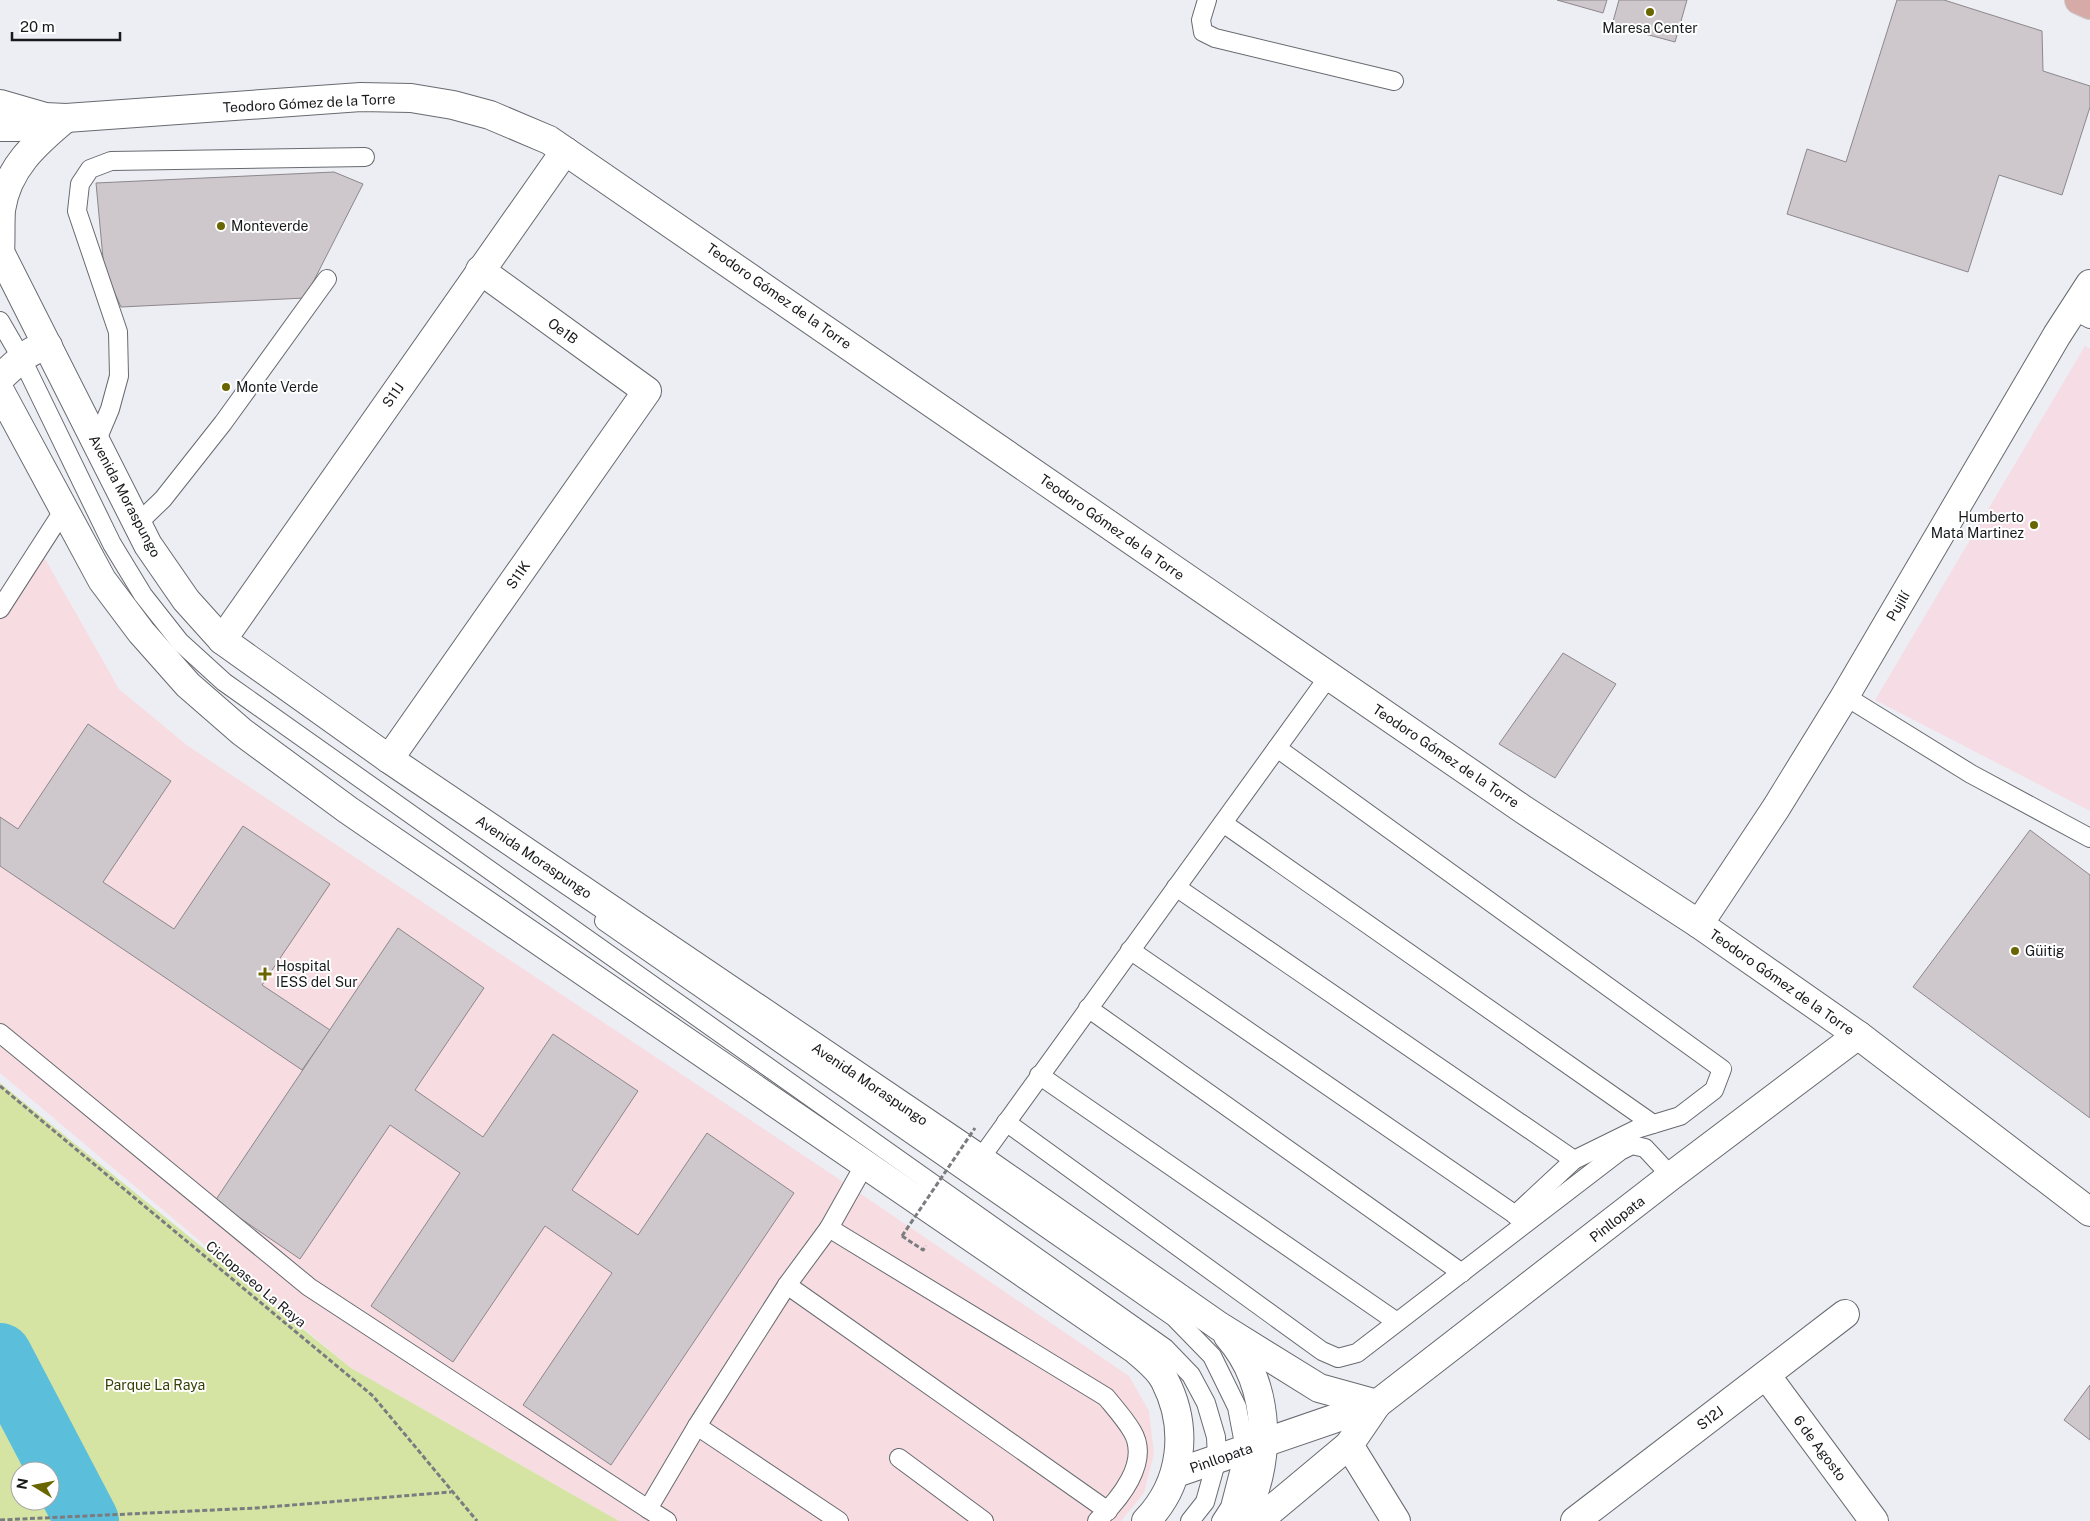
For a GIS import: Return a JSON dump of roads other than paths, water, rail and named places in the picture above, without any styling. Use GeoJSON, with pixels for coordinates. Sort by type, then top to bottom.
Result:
{"type":"FeatureCollection","features":[{"type":"Feature","properties":{"kind":"main road"},"geometry":{"type":"LineString","coordinates":[[2079,0],[2090,5]]}},
{"type":"Feature","properties":{"kind":"street","name":"Teodoro Gómez de la Torre"},"geometry":{"type":"LineString","coordinates":[[0,128],[19,127],[56,117],[361,97],[411,98],[453,105],[490,115],[549,140],[1524,810],[1699,924],[1858,1035],[2090,1212]]}},
{"type":"Feature","properties":{"kind":"street","name":"Teodoro Gómez de la Torre"},"geometry":{"type":"LineString","coordinates":[[0,104],[56,117]]}},
{"type":"Feature","properties":{"kind":"street"},"geometry":{"type":"LineString","coordinates":[[0,252],[2,209],[13,174],[26,154],[56,117]]}},
{"type":"Feature","properties":{"kind":"street","name":"S11J"},"geometry":{"type":"LineString","coordinates":[[222,640],[565,151]]}},
{"type":"Feature","properties":{"kind":"street","name":"Avenida Moraspungo"},"geometry":{"type":"LineString","coordinates":[[0,252],[37,351],[96,442],[148,545],[186,600],[222,640],[389,759],[991,1166],[1218,1326],[1319,1388],[1377,1404]]}},
{"type":"Feature","properties":{"kind":"street","name":"Oe1B"},"geometry":{"type":"LineString","coordinates":[[480,270],[647,391]]}},
{"type":"Feature","properties":{"kind":"street","name":"Pujilí"},"geometry":{"type":"LineString","coordinates":[[1699,924],[1776,808],[2082,314],[2090,284]]}},
{"type":"Feature","properties":{"kind":"street"},"geometry":{"type":"LineString","coordinates":[[0,378],[37,351]]}},
{"type":"Feature","properties":{"kind":"street"},"geometry":{"type":"LineString","coordinates":[[0,391],[65,508],[102,580],[141,632],[188,685],[242,732],[348,810],[1136,1350],[1155,1367],[1165,1380],[1178,1420],[1180,1440],[1176,1473]]}},
{"type":"Feature","properties":{"kind":"street","name":"S11K"},"geometry":{"type":"LineString","coordinates":[[389,759],[647,391]]}},
{"type":"Feature","properties":{"kind":"street","name":"Pinllopata"},"geometry":{"type":"LineString","coordinates":[[1258,1521],[1349,1445],[1377,1404],[1671,1176],[1858,1035]]}},
{"type":"Feature","properties":{"kind":"street","name":"S12J"},"geometry":{"type":"LineString","coordinates":[[1575,1521],[1845,1314]]}},
{"type":"Feature","properties":{"kind":"street","name":"Avenida Moraspungo"},"geometry":{"type":"LineString","coordinates":[[1218,1326],[1244,1359],[1260,1399],[1254,1446]]}},
{"type":"Feature","properties":{"kind":"street","name":"6 de Agosto"},"geometry":{"type":"LineString","coordinates":[[1766,1375],[1874,1521]]}},
{"type":"Feature","properties":{"kind":"street","name":"Pinllopata"},"geometry":{"type":"LineString","coordinates":[[1146,1521],[1156,1511],[1169,1491],[1176,1473],[1377,1404]]}},
{"type":"Feature","properties":{"kind":"street"},"geometry":{"type":"LineString","coordinates":[[1349,1445],[1396,1521]]}},
{"type":"Feature","properties":{"kind":"street","name":"Pinllopata"},"geometry":{"type":"LineString","coordinates":[[1241,1521],[1253,1494],[1254,1446]]}},
{"type":"Feature","properties":{"kind":"lane"},"geometry":{"type":"LineString","coordinates":[[1207,0],[1201,20],[1203,32],[1215,38],[1394,81]]}},
{"type":"Feature","properties":{"kind":"lane"},"geometry":{"type":"LineString","coordinates":[[96,442],[110,409],[119,376],[118,332],[77,211],[80,184],[90,169],[111,161],[365,157]]}},
{"type":"Feature","properties":{"kind":"lane"},"geometry":{"type":"LineString","coordinates":[[0,272],[27,317],[37,351],[112,544],[143,594],[180,642],[224,682],[1165,1348],[1191,1375],[1206,1403],[1216,1437],[1217,1459],[1205,1502],[1190,1521]]}},
{"type":"Feature","properties":{"kind":"lane"},"geometry":{"type":"LineString","coordinates":[[138,524],[164,499],[223,422],[327,279]]}},
{"type":"Feature","properties":{"kind":"lane"},"geometry":{"type":"LineString","coordinates":[[0,321],[37,351],[146,555],[198,625],[259,681],[1174,1317],[1212,1356],[1254,1446],[1230,1507],[1221,1521]]}},
{"type":"Feature","properties":{"kind":"lane"},"geometry":{"type":"LineString","coordinates":[[0,609],[65,508]]}},
{"type":"Feature","properties":{"kind":"lane"},"geometry":{"type":"LineString","coordinates":[[991,1166],[1006,1122],[1329,676]]}},
{"type":"Feature","properties":{"kind":"lane"},"geometry":{"type":"LineString","coordinates":[[1845,696],[1971,774],[2090,838]]}},
{"type":"Feature","properties":{"kind":"lane"},"geometry":{"type":"LineString","coordinates":[[1006,1122],[1322,1351],[1338,1358],[1357,1353],[1462,1273],[1521,1219],[1574,1160],[1638,1129],[1680,1116],[1714,1090],[1722,1070],[1277,748]]}},
{"type":"Feature","properties":{"kind":"lane"},"geometry":{"type":"LineString","coordinates":[[1222,823],[1653,1124]]}},
{"type":"Feature","properties":{"kind":"lane"},"geometry":{"type":"LineString","coordinates":[[1176,887],[1574,1160]]}},
{"type":"Feature","properties":{"kind":"lane"},"geometry":{"type":"LineString","coordinates":[[1130,950],[1521,1219]]}},
{"type":"Feature","properties":{"kind":"lane"},"geometry":{"type":"LineString","coordinates":[[1088,1008],[1462,1273]]}},
{"type":"Feature","properties":{"kind":"lane"},"geometry":{"type":"LineString","coordinates":[[0,1033],[309,1288],[667,1521]]}},
{"type":"Feature","properties":{"kind":"lane"},"geometry":{"type":"LineString","coordinates":[[1039,1075],[1398,1322]]}},
{"type":"Feature","properties":{"kind":"lane"},"geometry":{"type":"LineString","coordinates":[[991,1166],[999,1156],[1006,1122]]}},
{"type":"Feature","properties":{"kind":"lane"},"geometry":{"type":"LineString","coordinates":[[1521,1219],[1620,1151],[1632,1145],[1646,1148],[1671,1176]]}},
{"type":"Feature","properties":{"kind":"lane"},"geometry":{"type":"LineString","coordinates":[[648,1509],[697,1426],[788,1285],[829,1228],[865,1164]]}},
{"type":"Feature","properties":{"kind":"lane"},"geometry":{"type":"LineString","coordinates":[[788,1285],[1103,1516],[1129,1484],[1138,1456],[1133,1432],[1106,1397],[829,1228]]}},
{"type":"Feature","properties":{"kind":"lane"},"geometry":{"type":"LineString","coordinates":[[697,1426],[839,1521]]}},
{"type":"Feature","properties":{"kind":"lane"},"geometry":{"type":"LineString","coordinates":[[898,1458],[984,1521]]}},
{"type":"Feature","properties":{"kind":"waterway"},"geometry":{"type":"LineString","coordinates":[[0,1355],[87,1521]]}},
{"type":"Feature","properties":{"kind":"place","name":"Maresa Center"},"geometry":{"type":"Point","coordinates":[1650,12]}},
{"type":"Feature","properties":{"kind":"place","name":"Monteverde"},"geometry":{"type":"Point","coordinates":[221,226]}},
{"type":"Feature","properties":{"kind":"place","name":"Monte Verde"},"geometry":{"type":"Point","coordinates":[226,387]}},
{"type":"Feature","properties":{"kind":"place","name":"Humberto Mata Martinez"},"geometry":{"type":"Point","coordinates":[2034,525]}},
{"type":"Feature","properties":{"kind":"place","name":"Güitig"},"geometry":{"type":"Point","coordinates":[2015,951]}},
{"type":"Feature","properties":{"kind":"place","name":"Hospital IESS del Sur"},"geometry":{"type":"Point","coordinates":[265,974]}},
{"type":"Feature","properties":{"kind":"park label","name":"Parque La Raya"},"geometry":{"type":"Point","coordinates":[155,1385]}}]}
